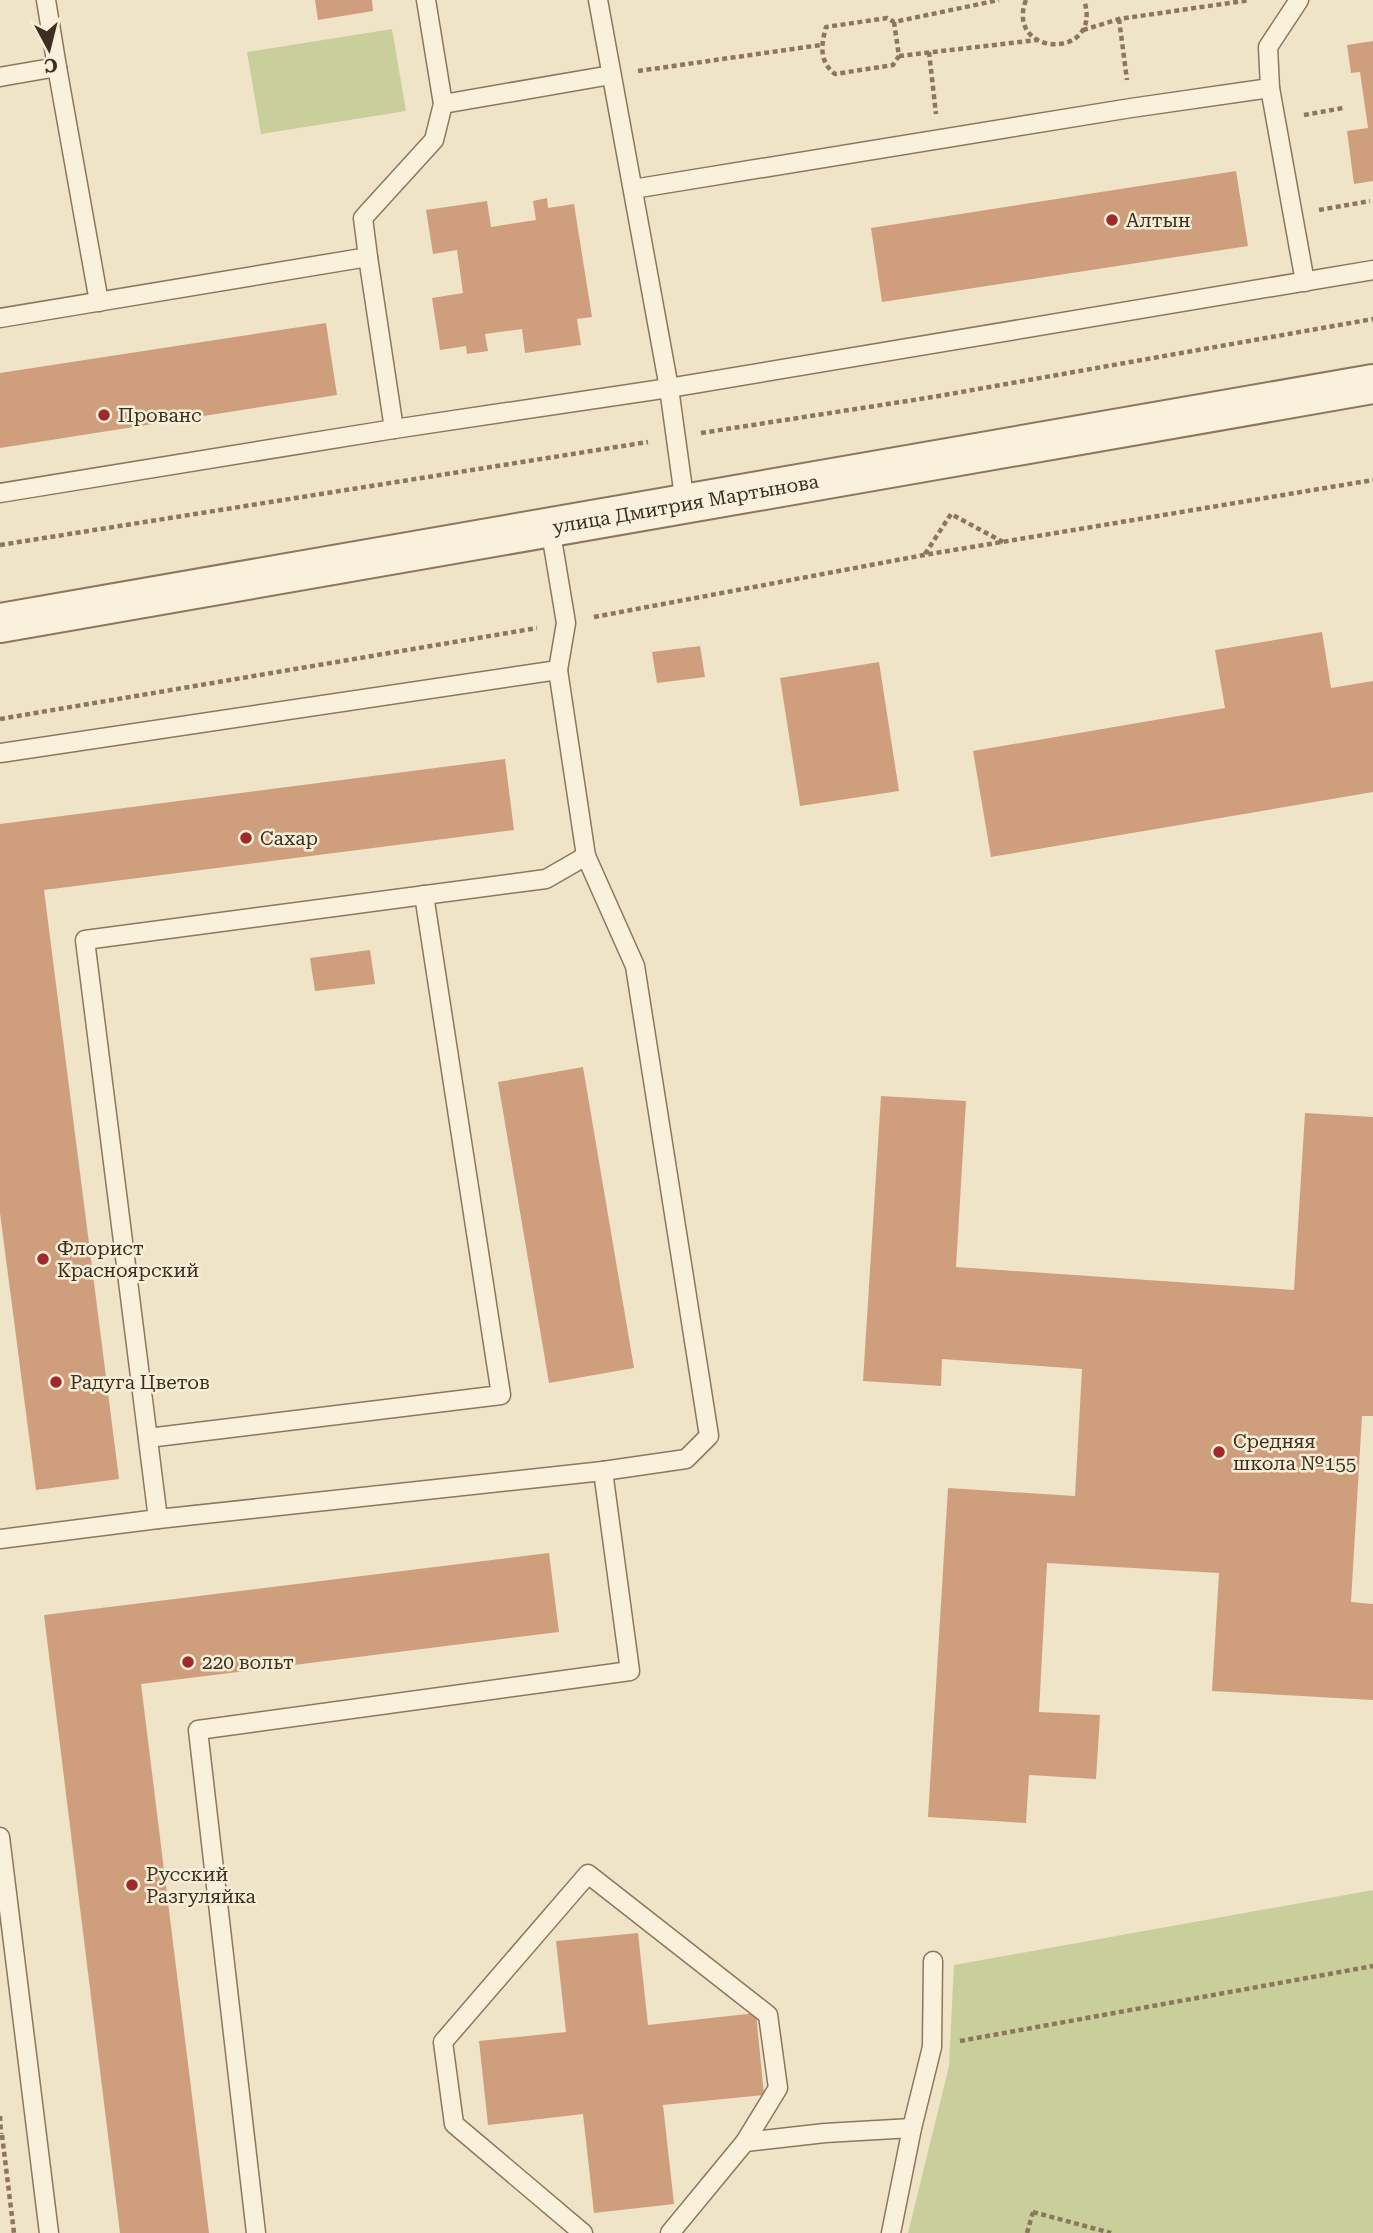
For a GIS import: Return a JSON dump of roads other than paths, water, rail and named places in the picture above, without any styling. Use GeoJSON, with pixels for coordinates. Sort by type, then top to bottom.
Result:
{"type":"FeatureCollection","features":[{"type":"Feature","properties":{"kind":"street","name":"улица Дмитрия Мартынова"},"geometry":{"type":"LineString","coordinates":[[0,623],[1373,384]]}},
{"type":"Feature","properties":{"kind":"lane"},"geometry":{"type":"LineString","coordinates":[[46,0],[99,302]]}},
{"type":"Feature","properties":{"kind":"lane"},"geometry":{"type":"LineString","coordinates":[[394,429],[363,218],[434,140],[443,104],[426,0]]}},
{"type":"Feature","properties":{"kind":"lane"},"geometry":{"type":"LineString","coordinates":[[598,0],[669,388],[685,504]]}},
{"type":"Feature","properties":{"kind":"lane"},"geometry":{"type":"LineString","coordinates":[[1299,0],[1268,47],[1270,88],[1305,282]]}},
{"type":"Feature","properties":{"kind":"lane"},"geometry":{"type":"LineString","coordinates":[[0,77],[57,68]]}},
{"type":"Feature","properties":{"kind":"lane"},"geometry":{"type":"LineString","coordinates":[[443,104],[611,75]]}},
{"type":"Feature","properties":{"kind":"lane"},"geometry":{"type":"LineString","coordinates":[[633,189],[1131,107],[1270,88]]}},
{"type":"Feature","properties":{"kind":"lane"},"geometry":{"type":"LineString","coordinates":[[0,318],[368,257]]}},
{"type":"Feature","properties":{"kind":"lane"},"geometry":{"type":"LineString","coordinates":[[0,493],[394,429],[669,388],[1373,270]]}},
{"type":"Feature","properties":{"kind":"lane"},"geometry":{"type":"LineString","coordinates":[[0,1539],[158,1519],[603,1471],[686,1459],[709,1436],[635,966],[586,856],[558,670],[566,623],[551,527]]}},
{"type":"Feature","properties":{"kind":"lane"},"geometry":{"type":"LineString","coordinates":[[0,753],[558,670]]}},
{"type":"Feature","properties":{"kind":"lane"},"geometry":{"type":"LineString","coordinates":[[158,1519],[85,940],[546,879],[586,856]]}},
{"type":"Feature","properties":{"kind":"lane"},"geometry":{"type":"LineString","coordinates":[[148,1438],[501,1395],[424,895]]}},
{"type":"Feature","properties":{"kind":"lane"},"geometry":{"type":"LineString","coordinates":[[256,2233],[198,1730],[630,1671],[603,1471]]}},
{"type":"Feature","properties":{"kind":"lane"},"geometry":{"type":"LineString","coordinates":[[0,1837],[49,2233]]}},
{"type":"Feature","properties":{"kind":"lane"},"geometry":{"type":"LineString","coordinates":[[583,2233],[454,2124],[443,2042],[588,1874],[768,2015],[778,2088],[745,2142],[670,2233]]}},
{"type":"Feature","properties":{"kind":"lane"},"geometry":{"type":"LineString","coordinates":[[891,2233],[932,2047],[933,1961]]}},
{"type":"Feature","properties":{"kind":"lane"},"geometry":{"type":"LineString","coordinates":[[745,2142],[825,2133],[912,2128]]}},
{"type":"Feature","properties":{"kind":"place","name":"Алтын"},"geometry":{"type":"Point","coordinates":[1112,220]}},
{"type":"Feature","properties":{"kind":"place","name":"Прованс"},"geometry":{"type":"Point","coordinates":[104,415]}},
{"type":"Feature","properties":{"kind":"place","name":"Сахар"},"geometry":{"type":"Point","coordinates":[246,838]}},
{"type":"Feature","properties":{"kind":"place","name":"Флорист Красноярский"},"geometry":{"type":"Point","coordinates":[43,1259]}},
{"type":"Feature","properties":{"kind":"place","name":"Радуга Цветов"},"geometry":{"type":"Point","coordinates":[56,1382]}},
{"type":"Feature","properties":{"kind":"place","name":"Средняя школа №155"},"geometry":{"type":"Point","coordinates":[1219,1452]}},
{"type":"Feature","properties":{"kind":"place","name":"220 вольт"},"geometry":{"type":"Point","coordinates":[188,1662]}},
{"type":"Feature","properties":{"kind":"place","name":"Русский Разгуляйка"},"geometry":{"type":"Point","coordinates":[132,1885]}}]}
